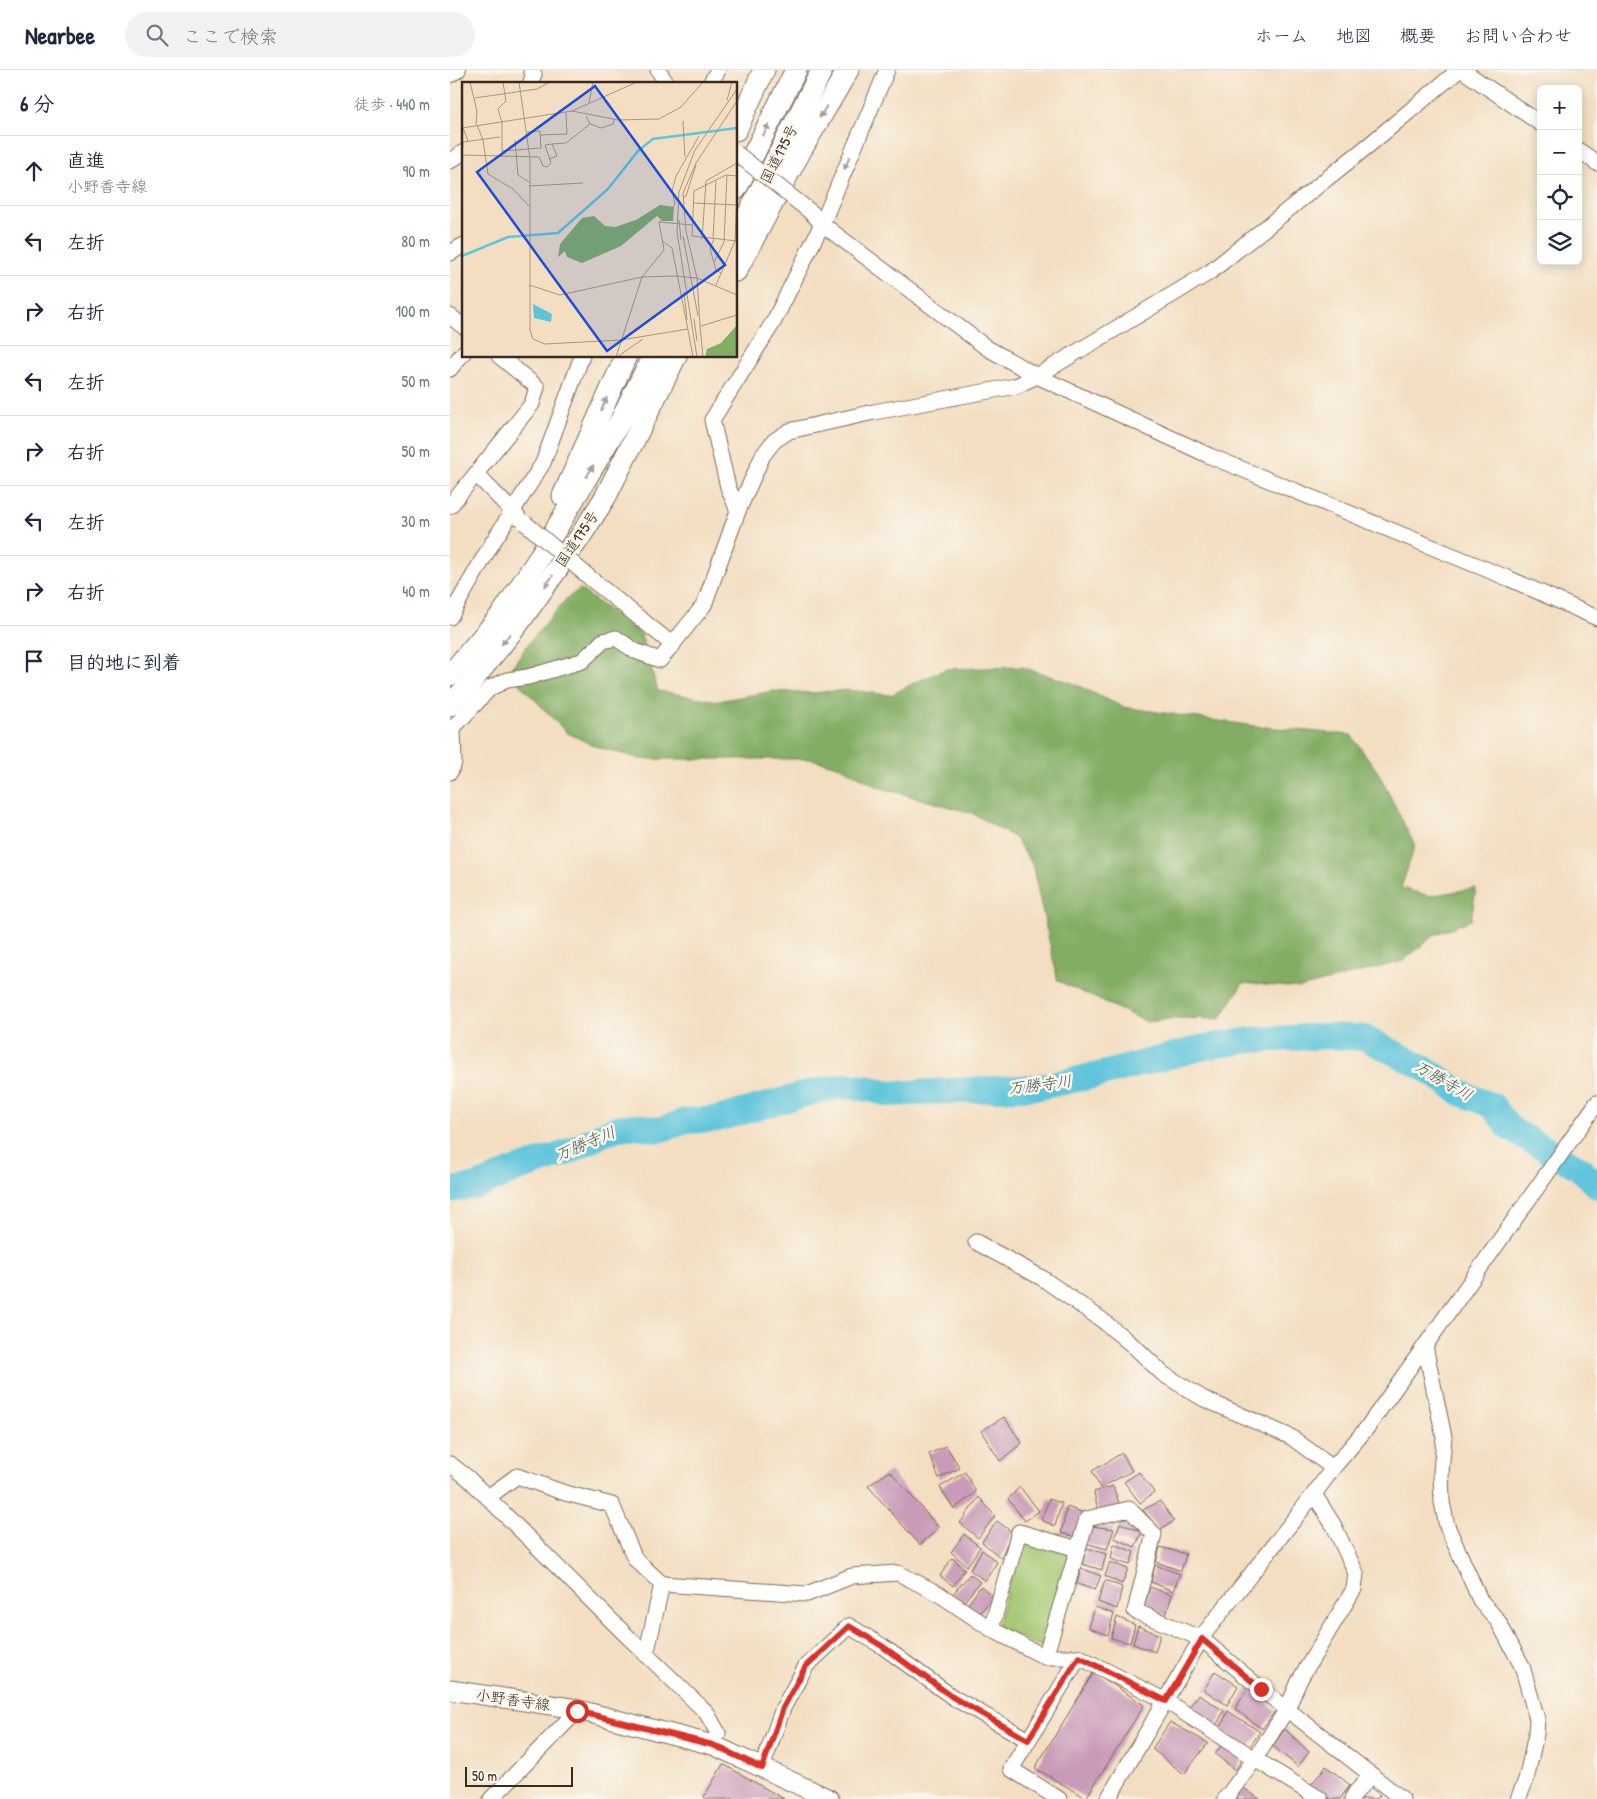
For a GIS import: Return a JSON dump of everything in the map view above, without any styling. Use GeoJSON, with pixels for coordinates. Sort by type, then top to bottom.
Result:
{"type":"FeatureCollection","features":[{"type":"Feature","properties":{"kind":"highway"},"geometry":{"type":"LineString","coordinates":[[738,126],[764,70]]}},
{"type":"Feature","properties":{"kind":"highway","name":"国道175号"},"geometry":{"type":"LineString","coordinates":[[738,186],[796,70]]}},
{"type":"Feature","properties":{"kind":"highway","name":"国道175号"},"geometry":{"type":"LineString","coordinates":[[738,234],[822,70]]}},
{"type":"Feature","properties":{"kind":"highway"},"geometry":{"type":"LineString","coordinates":[[738,267],[800,152],[848,70]]}},
{"type":"Feature","properties":{"kind":"highway"},"geometry":{"type":"LineString","coordinates":[[537,561],[569,481],[625,358]]}},
{"type":"Feature","properties":{"kind":"highway","name":"国道175号"},"geometry":{"type":"LineString","coordinates":[[450,675],[502,614],[528,594],[537,561],[622,418],[652,358]]}},
{"type":"Feature","properties":{"kind":"highway","name":"国道175号"},"geometry":{"type":"LineString","coordinates":[[450,705],[468,686],[528,594],[580,537],[606,496],[675,358]]}},
{"type":"Feature","properties":{"kind":"highway"},"geometry":{"type":"LineString","coordinates":[[580,537],[620,491],[690,358]]}},
{"type":"Feature","properties":{"kind":"main road","name":"小野香寺線"},"geometry":{"type":"LineString","coordinates":[[450,1690],[570,1708],[713,1745],[829,1799]]}},
{"type":"Feature","properties":{"kind":"street"},"geometry":{"type":"LineString","coordinates":[[450,75],[458,70]]}},
{"type":"Feature","properties":{"kind":"street"},"geometry":{"type":"LineString","coordinates":[[531,70],[534,74],[531,82]]}},
{"type":"Feature","properties":{"kind":"street"},"geometry":{"type":"LineString","coordinates":[[658,70],[666,82]]}},
{"type":"Feature","properties":{"kind":"street"},"geometry":{"type":"LineString","coordinates":[[711,82],[718,70]]}},
{"type":"Feature","properties":{"kind":"street"},"geometry":{"type":"LineString","coordinates":[[738,511],[728,487],[712,420],[774,321],[817,219],[887,70]]}},
{"type":"Feature","properties":{"kind":"street"},"geometry":{"type":"LineString","coordinates":[[450,772],[454,763],[452,727],[490,688],[507,680],[528,677],[582,661],[603,642],[616,638],[635,652],[660,660],[704,604],[738,511],[763,455],[774,441],[789,431],[874,412],[1016,386],[1037,376],[1210,272],[1460,70],[1537,121]]}},
{"type":"Feature","properties":{"kind":"street"},"geometry":{"type":"LineString","coordinates":[[450,161],[462,153]]}},
{"type":"Feature","properties":{"kind":"street"},"geometry":{"type":"LineString","coordinates":[[1582,153],[1597,163]]}},
{"type":"Feature","properties":{"kind":"street"},"geometry":{"type":"LineString","coordinates":[[738,155],[817,219],[987,348],[1037,376],[1210,456],[1510,579],[1597,618]]}},
{"type":"Feature","properties":{"kind":"street"},"geometry":{"type":"LineString","coordinates":[[450,253],[462,246]]}},
{"type":"Feature","properties":{"kind":"street"},"geometry":{"type":"LineString","coordinates":[[450,316],[462,326]]}},
{"type":"Feature","properties":{"kind":"street"},"geometry":{"type":"LineString","coordinates":[[450,369],[462,354]]}},
{"type":"Feature","properties":{"kind":"street"},"geometry":{"type":"LineString","coordinates":[[450,506],[532,404],[537,387],[501,358]]}},
{"type":"Feature","properties":{"kind":"street"},"geometry":{"type":"LineString","coordinates":[[450,617],[491,545],[543,463],[581,358]]}},
{"type":"Feature","properties":{"kind":"street"},"geometry":{"type":"LineString","coordinates":[[476,474],[525,523],[673,645]]}},
{"type":"Feature","properties":{"kind":"street"},"geometry":{"type":"LineString","coordinates":[[1108,1799],[1204,1634],[1333,1468],[1366,1429],[1595,1106]]}},
{"type":"Feature","properties":{"kind":"street"},"geometry":{"type":"LineString","coordinates":[[976,1242],[1042,1278],[1096,1315],[1163,1374],[1204,1399],[1291,1438],[1333,1468]]}},
{"type":"Feature","properties":{"kind":"street"},"geometry":{"type":"LineString","coordinates":[[1425,1346],[1444,1437],[1441,1473],[1442,1502],[1447,1526],[1480,1600],[1498,1621],[1522,1666],[1537,1719],[1536,1734],[1526,1780],[1518,1799]]}},
{"type":"Feature","properties":{"kind":"street"},"geometry":{"type":"LineString","coordinates":[[450,1464],[488,1497],[646,1655],[706,1712],[718,1733],[713,1745]]}},
{"type":"Feature","properties":{"kind":"street"},"geometry":{"type":"LineString","coordinates":[[488,1497],[517,1476],[565,1493],[612,1505],[635,1559],[662,1584],[807,1594],[852,1576],[898,1573],[939,1594],[991,1629],[1045,1657],[1079,1657],[1166,1701],[1254,1759],[1320,1799]]}},
{"type":"Feature","properties":{"kind":"street"},"geometry":{"type":"LineString","coordinates":[[1226,1799],[1287,1709],[1300,1679],[1354,1589],[1356,1573],[1334,1526],[1314,1494]]}},
{"type":"Feature","properties":{"kind":"street"},"geometry":{"type":"LineString","coordinates":[[1045,1657],[1087,1519],[1129,1509],[1154,1534],[1135,1611],[1202,1639],[1287,1709],[1402,1799]]}},
{"type":"Feature","properties":{"kind":"street"},"geometry":{"type":"LineString","coordinates":[[991,1629],[1020,1532],[1078,1549]]}},
{"type":"Feature","properties":{"kind":"street"},"geometry":{"type":"LineString","coordinates":[[646,1655],[662,1584]]}},
{"type":"Feature","properties":{"kind":"street"},"geometry":{"type":"LineString","coordinates":[[762,1768],[783,1708],[806,1666],[849,1626],[882,1646],[954,1698],[1028,1740]]}},
{"type":"Feature","properties":{"kind":"street"},"geometry":{"type":"LineString","coordinates":[[1059,1799],[1011,1769],[1079,1657]]}},
{"type":"Feature","properties":{"kind":"street"},"geometry":{"type":"LineString","coordinates":[[491,1799],[577,1711]]}},
{"type":"Feature","properties":{"kind":"street"},"geometry":{"type":"LineString","coordinates":[[1352,1799],[1372,1775]]}},
{"type":"Feature","properties":{"kind":"green space"},"geometry":{"type":"Polygon","coordinates":[[[580,589],[641,634],[658,691],[718,701],[773,691],[811,693],[848,690],[891,695],[946,669],[1022,667],[1072,683],[1123,707],[1254,726],[1351,735],[1378,772],[1415,846],[1401,888],[1429,896],[1476,888],[1471,920],[1434,935],[1403,961],[1300,988],[1243,983],[1220,1019],[1176,1018],[1147,1022],[1058,981],[1032,864],[1015,838],[972,813],[878,787],[841,767],[811,759],[640,759],[592,745],[566,732],[508,672],[529,643],[566,599],[580,589]]]}},
{"type":"Feature","properties":{"kind":"green space"},"geometry":{"type":"Polygon","coordinates":[[[1022,1536],[1070,1555],[1042,1647],[997,1627],[1022,1536]]]}},
{"type":"Feature","properties":{"kind":"building"},"geometry":{"type":"Polygon","coordinates":[[[1004,1417],[1022,1443],[1000,1461],[981,1431],[1004,1417]]]}},
{"type":"Feature","properties":{"kind":"building"},"geometry":{"type":"Polygon","coordinates":[[[946,1446],[960,1468],[939,1478],[929,1454],[946,1446]]]}},
{"type":"Feature","properties":{"kind":"building"},"geometry":{"type":"Polygon","coordinates":[[[1122,1453],[1132,1471],[1100,1488],[1092,1471],[1122,1453]]]}},
{"type":"Feature","properties":{"kind":"building"},"geometry":{"type":"Polygon","coordinates":[[[890,1471],[939,1528],[920,1545],[868,1486],[890,1471]]]}},
{"type":"Feature","properties":{"kind":"building"},"geometry":{"type":"Polygon","coordinates":[[[965,1472],[976,1492],[954,1509],[940,1487],[965,1472]]]}},
{"type":"Feature","properties":{"kind":"building"},"geometry":{"type":"Polygon","coordinates":[[[1139,1472],[1154,1492],[1140,1503],[1124,1482],[1139,1472]]]}},
{"type":"Feature","properties":{"kind":"building"},"geometry":{"type":"Polygon","coordinates":[[[1113,1486],[1120,1506],[1098,1511],[1094,1492],[1113,1486]]]}},
{"type":"Feature","properties":{"kind":"building"},"geometry":{"type":"Polygon","coordinates":[[[1020,1487],[1039,1511],[1025,1521],[1008,1499],[1020,1487]]]}},
{"type":"Feature","properties":{"kind":"building"},"geometry":{"type":"Polygon","coordinates":[[[979,1497],[995,1516],[978,1538],[960,1523],[979,1497]]]}},
{"type":"Feature","properties":{"kind":"building"},"geometry":{"type":"Polygon","coordinates":[[[1049,1499],[1062,1503],[1055,1526],[1041,1520],[1049,1499]]]}},
{"type":"Feature","properties":{"kind":"building"},"geometry":{"type":"Polygon","coordinates":[[[1160,1501],[1174,1521],[1159,1530],[1143,1510],[1160,1501]]]}},
{"type":"Feature","properties":{"kind":"building"},"geometry":{"type":"Polygon","coordinates":[[[1067,1507],[1084,1513],[1076,1537],[1061,1533],[1067,1507]]]}},
{"type":"Feature","properties":{"kind":"building"},"geometry":{"type":"Polygon","coordinates":[[[997,1521],[1012,1532],[1001,1558],[982,1542],[997,1521]]]}},
{"type":"Feature","properties":{"kind":"building"},"geometry":{"type":"Polygon","coordinates":[[[1120,1523],[1142,1532],[1135,1547],[1114,1538],[1120,1523]]]}},
{"type":"Feature","properties":{"kind":"building"},"geometry":{"type":"Polygon","coordinates":[[[1091,1526],[1114,1529],[1107,1549],[1085,1543],[1091,1526]]]}},
{"type":"Feature","properties":{"kind":"building"},"geometry":{"type":"Polygon","coordinates":[[[964,1534],[980,1547],[967,1566],[951,1552],[964,1534]]]}},
{"type":"Feature","properties":{"kind":"building"},"geometry":{"type":"Polygon","coordinates":[[[1114,1544],[1134,1552],[1130,1565],[1111,1559],[1114,1544]]]}},
{"type":"Feature","properties":{"kind":"building"},"geometry":{"type":"Polygon","coordinates":[[[1160,1547],[1186,1554],[1181,1571],[1156,1562],[1160,1547]]]}},
{"type":"Feature","properties":{"kind":"building"},"geometry":{"type":"Polygon","coordinates":[[[1087,1548],[1106,1554],[1102,1570],[1082,1564],[1087,1548]]]}},
{"type":"Feature","properties":{"kind":"building"},"geometry":{"type":"Polygon","coordinates":[[[982,1550],[997,1562],[985,1581],[970,1570],[982,1550]]]}},
{"type":"Feature","properties":{"kind":"building"},"geometry":{"type":"Polygon","coordinates":[[[952,1558],[965,1569],[953,1586],[940,1576],[952,1558]]]}},
{"type":"Feature","properties":{"kind":"building"},"geometry":{"type":"Polygon","coordinates":[[[1110,1562],[1128,1569],[1122,1584],[1105,1576],[1110,1562]]]}},
{"type":"Feature","properties":{"kind":"building"},"geometry":{"type":"Polygon","coordinates":[[[1155,1565],[1180,1574],[1173,1591],[1151,1582],[1155,1565]]]}},
{"type":"Feature","properties":{"kind":"building"},"geometry":{"type":"Polygon","coordinates":[[[1081,1568],[1101,1576],[1095,1590],[1077,1584],[1081,1568]]]}},
{"type":"Feature","properties":{"kind":"building"},"geometry":{"type":"Polygon","coordinates":[[[970,1574],[980,1582],[963,1603],[952,1595],[970,1574]]]}},
{"type":"Feature","properties":{"kind":"building"},"geometry":{"type":"Polygon","coordinates":[[[1105,1580],[1122,1587],[1117,1609],[1098,1602],[1105,1580]]]}},
{"type":"Feature","properties":{"kind":"building"},"geometry":{"type":"Polygon","coordinates":[[[981,1586],[993,1597],[978,1616],[966,1607],[981,1586]]]}},
{"type":"Feature","properties":{"kind":"building"},"geometry":{"type":"Polygon","coordinates":[[[1150,1587],[1172,1595],[1166,1615],[1144,1607],[1150,1587]]]}},
{"type":"Feature","properties":{"kind":"building"},"geometry":{"type":"Polygon","coordinates":[[[1095,1607],[1114,1614],[1108,1635],[1089,1628],[1095,1607]]]}},
{"type":"Feature","properties":{"kind":"building"},"geometry":{"type":"Polygon","coordinates":[[[1117,1617],[1135,1625],[1130,1643],[1111,1638],[1117,1617]]]}},
{"type":"Feature","properties":{"kind":"building"},"geometry":{"type":"Polygon","coordinates":[[[1138,1626],[1160,1635],[1155,1652],[1133,1644],[1138,1626]]]}},
{"type":"Feature","properties":{"kind":"building"},"geometry":{"type":"Polygon","coordinates":[[[1215,1671],[1238,1686],[1227,1705],[1204,1690],[1215,1671]]]}},
{"type":"Feature","properties":{"kind":"building"},"geometry":{"type":"Polygon","coordinates":[[[1094,1672],[1144,1705],[1086,1798],[1035,1768],[1094,1672]]]}},
{"type":"Feature","properties":{"kind":"building"},"geometry":{"type":"Polygon","coordinates":[[[1248,1688],[1276,1710],[1262,1729],[1235,1709],[1248,1688]]]}},
{"type":"Feature","properties":{"kind":"building"},"geometry":{"type":"Polygon","coordinates":[[[1199,1695],[1224,1711],[1216,1726],[1189,1707],[1199,1695]]]}},
{"type":"Feature","properties":{"kind":"building"},"geometry":{"type":"Polygon","coordinates":[[[1228,1711],[1260,1732],[1249,1748],[1220,1729],[1228,1711]]]}},
{"type":"Feature","properties":{"kind":"building"},"geometry":{"type":"Polygon","coordinates":[[[1170,1722],[1208,1743],[1184,1774],[1152,1749],[1170,1722]]]}},
{"type":"Feature","properties":{"kind":"building"},"geometry":{"type":"Polygon","coordinates":[[[1285,1729],[1309,1752],[1298,1767],[1273,1746],[1285,1729]]]}},
{"type":"Feature","properties":{"kind":"building"},"geometry":{"type":"Polygon","coordinates":[[[1223,1744],[1244,1757],[1235,1770],[1215,1754],[1223,1744]]]}},
{"type":"Feature","properties":{"kind":"building"},"geometry":{"type":"Polygon","coordinates":[[[723,1764],[784,1799],[707,1799],[704,1797],[723,1764]]]}},
{"type":"Feature","properties":{"kind":"building"},"geometry":{"type":"Polygon","coordinates":[[[1326,1766],[1350,1785],[1340,1799],[1330,1799],[1310,1786],[1326,1766]]]}},
{"type":"Feature","properties":{"kind":"building"},"geometry":{"type":"Polygon","coordinates":[[[1367,1785],[1380,1795],[1377,1799],[1357,1799],[1367,1785]]]}},
{"type":"Feature","properties":{"kind":"building"},"geometry":{"type":"Polygon","coordinates":[[[1242,1787],[1260,1799],[1237,1799],[1242,1787]]]}},
{"type":"Feature","properties":{"kind":"waterway","name":"万勝寺川"},"geometry":{"type":"LineString","coordinates":[[450,1190],[477,1186],[515,1170],[566,1153],[617,1128],[637,1126],[659,1130],[686,1121],[717,1119],[812,1092],[846,1086],[871,1089],[888,1094],[1039,1087],[1098,1075],[1204,1047],[1251,1040],[1328,1036],[1365,1038],[1426,1069],[1461,1093],[1493,1106],[1509,1128],[1579,1168],[1597,1186]]}},
{"type":"Feature","properties":{"kind":"route"},"geometry":{"type":"LineString","coordinates":[[577,1711],[713,1745],[762,1768],[783,1708],[806,1666],[849,1626],[882,1646],[954,1698],[1028,1740],[1079,1657],[1166,1701],[1202,1639],[1261,1689]]}}]}
